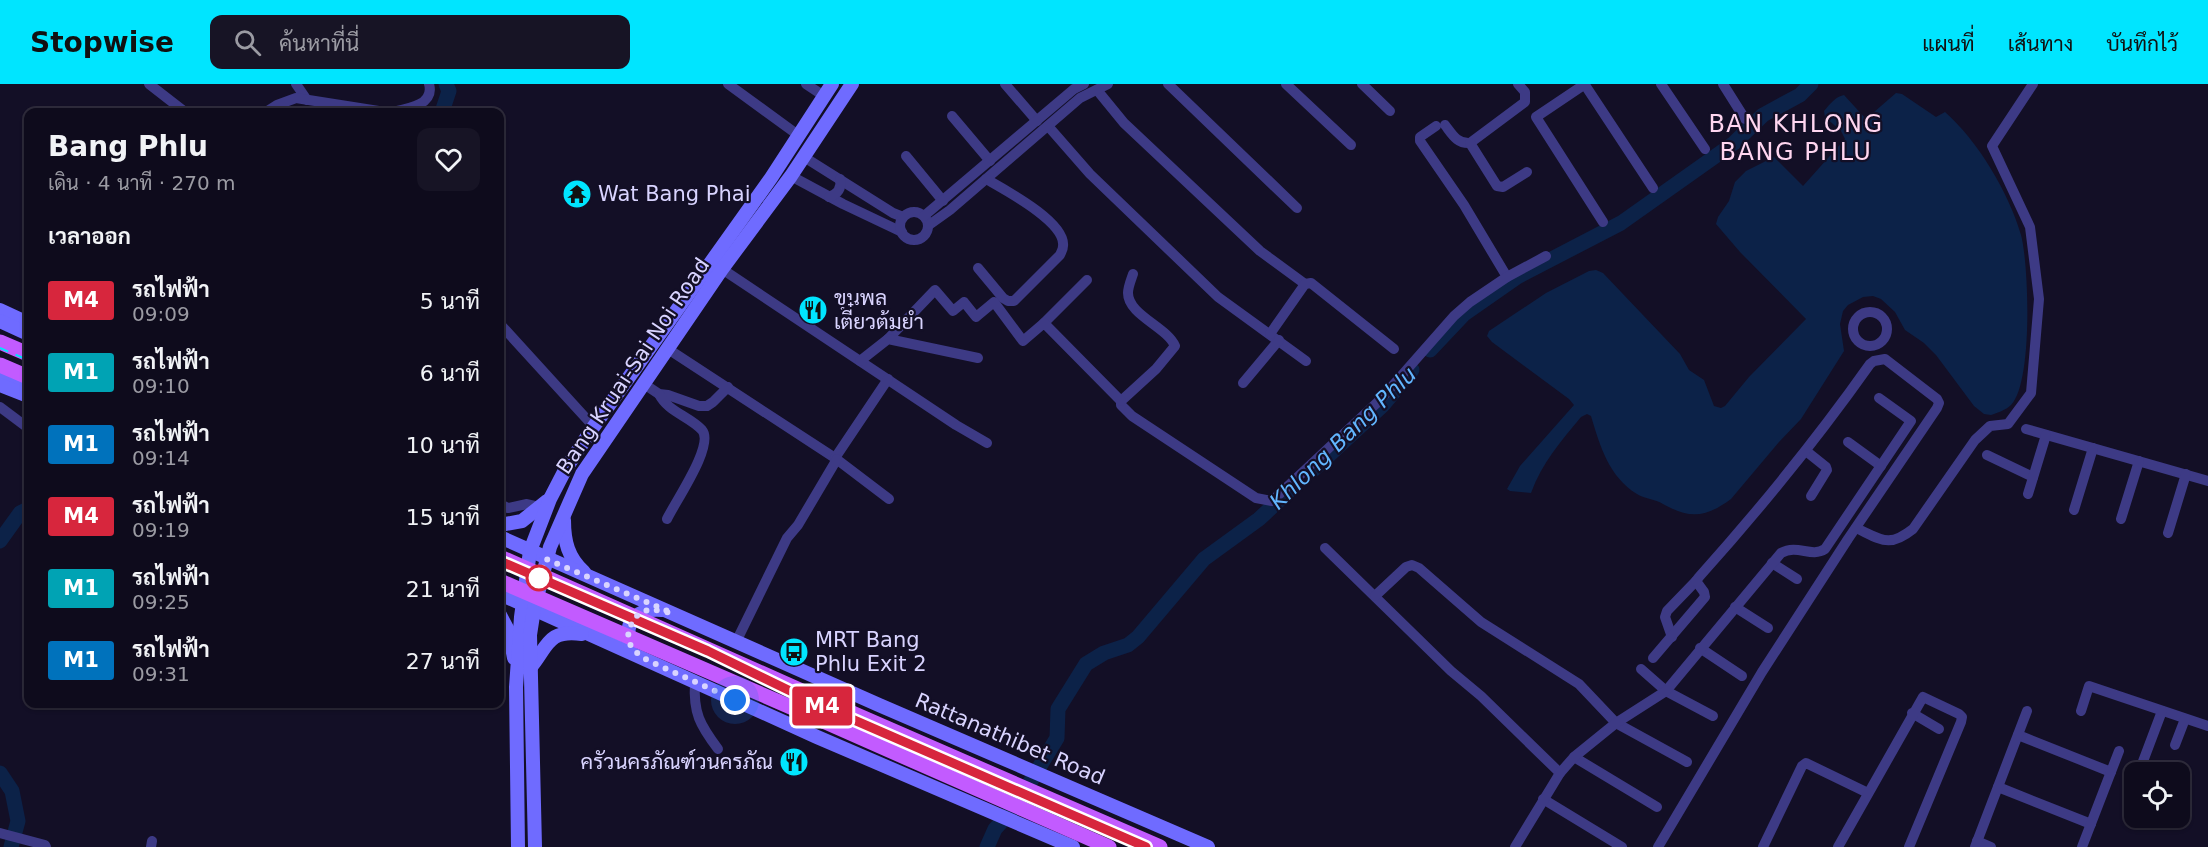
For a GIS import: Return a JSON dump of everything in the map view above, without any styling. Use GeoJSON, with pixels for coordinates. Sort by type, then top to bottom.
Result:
{"type":"FeatureCollection","features":[{"type":"Feature","properties":{"kind":"main road","name":"Bang Kruai-Sai Noi Road"},"geometry":{"type":"LineString","coordinates":[[518,847],[516,687],[528,607],[582,474],[722,269],[791,176],[852,84]]}},
{"type":"Feature","properties":{"kind":"main road","name":"Bang Kruai-Sai Noi Road"},"geometry":{"type":"LineString","coordinates":[[535,847],[528,607],[530,551],[544,508],[565,470],[594,427],[771,177],[828,90]]}},
{"type":"Feature","properties":{"kind":"main road"},"geometry":{"type":"LineString","coordinates":[[0,310],[24,321]]}},
{"type":"Feature","properties":{"kind":"main road"},"geometry":{"type":"LineString","coordinates":[[0,321],[24,331]]}},
{"type":"Feature","properties":{"kind":"main road"},"geometry":{"type":"LineString","coordinates":[[0,342],[24,352]]}},
{"type":"Feature","properties":{"kind":"main road"},"geometry":{"type":"LineString","coordinates":[[0,365],[24,375]]}},
{"type":"Feature","properties":{"kind":"main road"},"geometry":{"type":"LineString","coordinates":[[1,385],[24,387]]}},
{"type":"Feature","properties":{"kind":"main road"},"geometry":{"type":"LineString","coordinates":[[1,385],[24,394]]}},
{"type":"Feature","properties":{"kind":"main road"},"geometry":{"type":"LineString","coordinates":[[504,525],[522,520],[544,508],[562,520],[567,549],[572,560],[589,577]]}},
{"type":"Feature","properties":{"kind":"main road","name":"Rattanathibet Road"},"geometry":{"type":"LineString","coordinates":[[504,539],[1208,847]]}},
{"type":"Feature","properties":{"kind":"main road","name":"Rattanathibet Road"},"geometry":{"type":"LineString","coordinates":[[504,559],[829,704],[1160,847]]}},
{"type":"Feature","properties":{"kind":"main road"},"geometry":{"type":"LineString","coordinates":[[504,583],[1109,847]]}},
{"type":"Feature","properties":{"kind":"main road"},"geometry":{"type":"LineString","coordinates":[[504,596],[1073,847]]}},
{"type":"Feature","properties":{"kind":"main road"},"geometry":{"type":"LineString","coordinates":[[647,660],[633,650],[629,642],[630,624],[640,613],[649,609],[672,613]]}},
{"type":"Feature","properties":{"kind":"main road"},"geometry":{"type":"LineString","coordinates":[[504,624],[513,648],[516,687]]}},
{"type":"Feature","properties":{"kind":"main road"},"geometry":{"type":"LineString","coordinates":[[530,668],[544,645],[552,638],[566,633],[581,634],[615,645]]}},
{"type":"Feature","properties":{"kind":"street"},"geometry":{"type":"LineString","coordinates":[[149,84],[180,108]]}},
{"type":"Feature","properties":{"kind":"street"},"geometry":{"type":"LineString","coordinates":[[296,84],[307,100]]}},
{"type":"Feature","properties":{"kind":"street"},"geometry":{"type":"LineString","coordinates":[[411,108],[427,101],[431,87],[429,84]]}},
{"type":"Feature","properties":{"kind":"street"},"geometry":{"type":"LineString","coordinates":[[728,84],[798,135]]}},
{"type":"Feature","properties":{"kind":"street"},"geometry":{"type":"LineString","coordinates":[[806,84],[828,90]]}},
{"type":"Feature","properties":{"kind":"street"},"geometry":{"type":"LineString","coordinates":[[1005,84],[1037,121]]}},
{"type":"Feature","properties":{"kind":"street"},"geometry":{"type":"LineString","coordinates":[[903,217],[900,227],[905,237],[915,240],[925,236],[926,221],[943,201],[1074,89],[1084,84]]}},
{"type":"Feature","properties":{"kind":"street"},"geometry":{"type":"LineString","coordinates":[[926,221],[986,179],[1080,99],[1108,84]]}},
{"type":"Feature","properties":{"kind":"street"},"geometry":{"type":"LineString","coordinates":[[1168,84],[1297,208]]}},
{"type":"Feature","properties":{"kind":"street"},"geometry":{"type":"LineString","coordinates":[[1286,84],[1352,145]]}},
{"type":"Feature","properties":{"kind":"street"},"geometry":{"type":"LineString","coordinates":[[1362,84],[1390,111]]}},
{"type":"Feature","properties":{"kind":"street"},"geometry":{"type":"LineString","coordinates":[[1508,277],[1464,205],[1420,141],[1420,137],[1440,125],[1462,143],[1470,143],[1524,102],[1525,92],[1518,84]]}},
{"type":"Feature","properties":{"kind":"street"},"geometry":{"type":"LineString","coordinates":[[1661,84],[1705,149]]}},
{"type":"Feature","properties":{"kind":"street"},"geometry":{"type":"LineString","coordinates":[[1723,84],[1745,119]]}},
{"type":"Feature","properties":{"kind":"street"},"geometry":{"type":"LineString","coordinates":[[1856,528],[1887,541],[1899,540],[1913,529],[1975,440],[1990,426],[2008,424],[2031,393],[2039,299],[2030,227],[1992,146],[2032,84]]}},
{"type":"Feature","properties":{"kind":"street"},"geometry":{"type":"LineString","coordinates":[[1603,222],[1536,117],[1585,85],[1653,188]]}},
{"type":"Feature","properties":{"kind":"street"},"geometry":{"type":"LineString","coordinates":[[1097,90],[1124,123],[1260,251],[1305,284],[1311,283],[1317,286],[1394,349]]}},
{"type":"Feature","properties":{"kind":"street"},"geometry":{"type":"LineString","coordinates":[[272,108],[296,98],[359,108]]}},
{"type":"Feature","properties":{"kind":"street"},"geometry":{"type":"LineString","coordinates":[[952,116],[990,161]]}},
{"type":"Feature","properties":{"kind":"street"},"geometry":{"type":"LineString","coordinates":[[1048,126],[1090,174],[1218,297],[1306,361]]}},
{"type":"Feature","properties":{"kind":"street"},"geometry":{"type":"LineString","coordinates":[[1470,143],[1497,186],[1503,187],[1527,172]]}},
{"type":"Feature","properties":{"kind":"street"},"geometry":{"type":"LineString","coordinates":[[906,156],[943,201]]}},
{"type":"Feature","properties":{"kind":"street"},"geometry":{"type":"LineString","coordinates":[[804,157],[893,213],[903,217],[914,212],[926,221]]}},
{"type":"Feature","properties":{"kind":"street"},"geometry":{"type":"LineString","coordinates":[[791,176],[902,232]]}},
{"type":"Feature","properties":{"kind":"street"},"geometry":{"type":"LineString","coordinates":[[829,197],[839,190],[840,179]]}},
{"type":"Feature","properties":{"kind":"street"},"geometry":{"type":"LineString","coordinates":[[978,267],[1003,298],[1014,301],[1060,255],[1064,246],[1061,235],[1050,221],[1016,196],[986,179]]}},
{"type":"Feature","properties":{"kind":"street"},"geometry":{"type":"LineString","coordinates":[[1044,323],[1121,401],[1123,408],[1132,416],[1256,498],[1272,501],[1380,400],[1454,316],[1470,302],[1508,277],[1546,256]]}},
{"type":"Feature","properties":{"kind":"street"},"geometry":{"type":"LineString","coordinates":[[722,269],[956,425],[987,443]]}},
{"type":"Feature","properties":{"kind":"street"},"geometry":{"type":"LineString","coordinates":[[1121,401],[1156,369],[1175,346],[1170,338],[1134,308],[1129,300],[1128,291],[1133,274]]}},
{"type":"Feature","properties":{"kind":"street"},"geometry":{"type":"LineString","coordinates":[[860,361],[888,339],[935,290],[952,311],[964,302],[976,317],[994,302],[1023,341],[1087,280]]}},
{"type":"Feature","properties":{"kind":"street"},"geometry":{"type":"LineString","coordinates":[[1243,383],[1275,337],[1305,284]]}},
{"type":"Feature","properties":{"kind":"street"},"geometry":{"type":"LineString","coordinates":[[504,328],[594,427]]}},
{"type":"Feature","properties":{"kind":"street"},"geometry":{"type":"LineString","coordinates":[[888,339],[978,358]]}},
{"type":"Feature","properties":{"kind":"street"},"geometry":{"type":"LineString","coordinates":[[1876,345],[1881,359]]}},
{"type":"Feature","properties":{"kind":"street"},"geometry":{"type":"LineString","coordinates":[[668,349],[836,459],[889,499]]}},
{"type":"Feature","properties":{"kind":"street"},"geometry":{"type":"LineString","coordinates":[[1658,847],[1762,672],[1939,403],[1937,399],[1885,359],[1869,364],[1806,451],[1696,581],[1666,611],[1665,617],[1672,637]]}},
{"type":"Feature","properties":{"kind":"street"},"geometry":{"type":"LineString","coordinates":[[736,642],[787,538],[798,525],[836,459],[888,379]]}},
{"type":"Feature","properties":{"kind":"street"},"geometry":{"type":"LineString","coordinates":[[644,384],[659,394],[668,406],[703,431],[706,441],[702,456],[667,519]]}},
{"type":"Feature","properties":{"kind":"street"},"geometry":{"type":"LineString","coordinates":[[659,394],[699,406],[707,406],[728,387]]}},
{"type":"Feature","properties":{"kind":"street"},"geometry":{"type":"LineString","coordinates":[[1515,847],[1560,773],[1574,757],[1616,723],[1666,691],[1772,563],[1788,550],[1801,549],[1814,553],[1825,549],[1911,422],[1879,398]]}},
{"type":"Feature","properties":{"kind":"street"},"geometry":{"type":"LineString","coordinates":[[0,408],[24,425]]}},
{"type":"Feature","properties":{"kind":"street"},"geometry":{"type":"LineString","coordinates":[[2026,429],[2208,481]]}},
{"type":"Feature","properties":{"kind":"street"},"geometry":{"type":"LineString","coordinates":[[2028,494],[2046,435]]}},
{"type":"Feature","properties":{"kind":"street"},"geometry":{"type":"LineString","coordinates":[[1848,442],[1881,466]]}},
{"type":"Feature","properties":{"kind":"street"},"geometry":{"type":"LineString","coordinates":[[2074,510],[2093,448]]}},
{"type":"Feature","properties":{"kind":"street"},"geometry":{"type":"LineString","coordinates":[[1806,451],[1826,466],[1827,470],[1811,496]]}},
{"type":"Feature","properties":{"kind":"street"},"geometry":{"type":"LineString","coordinates":[[1987,455],[2034,477]]}},
{"type":"Feature","properties":{"kind":"street"},"geometry":{"type":"LineString","coordinates":[[2121,519],[2139,461]]}},
{"type":"Feature","properties":{"kind":"street"},"geometry":{"type":"LineString","coordinates":[[2168,533],[2186,474]]}},
{"type":"Feature","properties":{"kind":"street"},"geometry":{"type":"LineString","coordinates":[[504,506],[508,508],[527,504],[544,508]]}},
{"type":"Feature","properties":{"kind":"street"},"geometry":{"type":"LineString","coordinates":[[1325,548],[1560,773]]}},
{"type":"Feature","properties":{"kind":"street"},"geometry":{"type":"LineString","coordinates":[[1772,563],[1797,579]]}},
{"type":"Feature","properties":{"kind":"street"},"geometry":{"type":"LineString","coordinates":[[1375,596],[1406,567],[1412,565],[1419,568],[1481,622],[1579,684],[1616,723],[1687,762]]}},
{"type":"Feature","properties":{"kind":"street"},"geometry":{"type":"LineString","coordinates":[[1653,658],[1705,597],[1696,581]]}},
{"type":"Feature","properties":{"kind":"street"},"geometry":{"type":"LineString","coordinates":[[1735,607],[1768,628]]}},
{"type":"Feature","properties":{"kind":"street"},"geometry":{"type":"LineString","coordinates":[[1700,648],[1742,676]]}},
{"type":"Feature","properties":{"kind":"street"},"geometry":{"type":"LineString","coordinates":[[1641,669],[1666,691],[1713,716]]}},
{"type":"Feature","properties":{"kind":"street"},"geometry":{"type":"LineString","coordinates":[[695,682],[695,708],[702,726],[718,749]]}},
{"type":"Feature","properties":{"kind":"street"},"geometry":{"type":"LineString","coordinates":[[2081,711],[2089,686],[2208,726]]}},
{"type":"Feature","properties":{"kind":"street"},"geometry":{"type":"LineString","coordinates":[[1838,847],[1923,697],[1962,717],[1909,847]]}},
{"type":"Feature","properties":{"kind":"street"},"geometry":{"type":"LineString","coordinates":[[1991,847],[1976,844],[2027,711]]}},
{"type":"Feature","properties":{"kind":"street"},"geometry":{"type":"LineString","coordinates":[[2143,762],[2162,711]]}},
{"type":"Feature","properties":{"kind":"street"},"geometry":{"type":"LineString","coordinates":[[1912,713],[1939,729]]}},
{"type":"Feature","properties":{"kind":"street"},"geometry":{"type":"LineString","coordinates":[[2175,745],[2185,718]]}},
{"type":"Feature","properties":{"kind":"street"},"geometry":{"type":"LineString","coordinates":[[2018,735],[2111,772]]}},
{"type":"Feature","properties":{"kind":"street"},"geometry":{"type":"LineString","coordinates":[[2082,847],[2120,752]]}},
{"type":"Feature","properties":{"kind":"street"},"geometry":{"type":"LineString","coordinates":[[1574,757],[1657,807]]}},
{"type":"Feature","properties":{"kind":"street"},"geometry":{"type":"LineString","coordinates":[[1763,847],[1806,763],[1868,793]]}},
{"type":"Feature","properties":{"kind":"street"},"geometry":{"type":"LineString","coordinates":[[1998,787],[2091,824]]}},
{"type":"Feature","properties":{"kind":"street"},"geometry":{"type":"LineString","coordinates":[[1543,799],[1622,847]]}},
{"type":"Feature","properties":{"kind":"street"},"geometry":{"type":"LineString","coordinates":[[0,833],[46,847]]}},
{"type":"Feature","properties":{"kind":"water"},"geometry":{"type":"Polygon","coordinates":[[[1896,93],[1902,94],[1936,117],[1945,112],[1957,124],[1991,169],[2016,219],[2024,250],[2027,323],[2023,373],[2018,393],[2011,405],[1991,415],[1984,414],[1974,406],[1936,355],[1924,343],[1905,330],[1895,312],[1881,299],[1873,296],[1863,297],[1848,305],[1843,311],[1840,324],[1844,351],[1801,419],[1731,499],[1713,510],[1697,514],[1681,512],[1640,496],[1627,487],[1607,460],[1591,416],[1587,414],[1581,417],[1553,453],[1531,493],[1507,489],[1520,466],[1574,405],[1492,342],[1487,336],[1489,331],[1546,293],[1589,271],[1596,270],[1603,273],[1680,354],[1689,370],[1704,380],[1714,406],[1721,408],[1725,406],[1749,377],[1806,319],[1740,252],[1716,224],[1729,201],[1735,182],[1746,171],[1774,157],[1803,186],[1845,139],[1841,131],[1825,117],[1824,111],[1831,103],[1844,95],[1866,119],[1896,93]]]}},
{"type":"Feature","properties":{"kind":"waterway"},"geometry":{"type":"LineString","coordinates":[[443,108],[449,91],[446,84]]}},
{"type":"Feature","properties":{"kind":"waterway","name":"Khlong Bang Phlu"},"geometry":{"type":"LineString","coordinates":[[1430,350],[1464,314],[1517,277],[1621,223],[1734,143],[1763,115],[1800,95],[1811,84]]}},
{"type":"Feature","properties":{"kind":"waterway","name":"Khlong Bang Phlu"},"geometry":{"type":"LineString","coordinates":[[1313,470],[1383,405],[1412,370]]}},
{"type":"Feature","properties":{"kind":"waterway","name":"Khlong Bang Phlu"},"geometry":{"type":"LineString","coordinates":[[987,847],[995,829],[1015,807],[1057,738],[1058,709],[1086,664],[1104,653],[1128,645],[1138,637],[1204,559],[1259,519],[1288,492]]}},
{"type":"Feature","properties":{"kind":"waterway"},"geometry":{"type":"LineString","coordinates":[[0,541],[20,513],[24,511]]}},
{"type":"Feature","properties":{"kind":"waterway"},"geometry":{"type":"LineString","coordinates":[[0,773],[12,791],[18,821],[11,847]]}},
{"type":"Feature","properties":{"kind":"railway"},"geometry":{"type":"LineString","coordinates":[[0,348],[24,358]]}},
{"type":"Feature","properties":{"kind":"railway"},"geometry":{"type":"LineString","coordinates":[[504,563],[708,652],[815,703],[1146,847]]}},
{"type":"Feature","properties":{"kind":"railway"},"geometry":{"type":"LineString","coordinates":[[504,580],[702,667],[799,704]]}},
{"type":"Feature","properties":{"kind":"metro line","name":"M4"},"geometry":{"type":"LineString","coordinates":[[504,563],[708,651],[815,703],[1146,847]]}},
{"type":"Feature","properties":{"kind":"place","name":"Wat Bang Phai"},"geometry":{"type":"Point","coordinates":[577,194]}},
{"type":"Feature","properties":{"kind":"place","name":"ขุนพล เตี๋ยวต้มยำ"},"geometry":{"type":"Point","coordinates":[813,310]}},
{"type":"Feature","properties":{"kind":"place","name":"MRT Bang Phlu Exit 2"},"geometry":{"type":"Point","coordinates":[794,652]}},
{"type":"Feature","properties":{"kind":"place","name":"ครัวนครภัณฑ์วนครภัณ"},"geometry":{"type":"Point","coordinates":[794,762]}},
{"type":"Feature","properties":{"kind":"district","name":"BAN KHLONG BANG PHLU"},"geometry":{"type":"Point","coordinates":[1796,138]}},
{"type":"Feature","properties":{"kind":"route"},"geometry":{"type":"LineString","coordinates":[[539,578],[546,559],[672,613],[649,609],[635,617],[628,631],[629,642],[633,650],[647,660],[735,700]]}}]}
